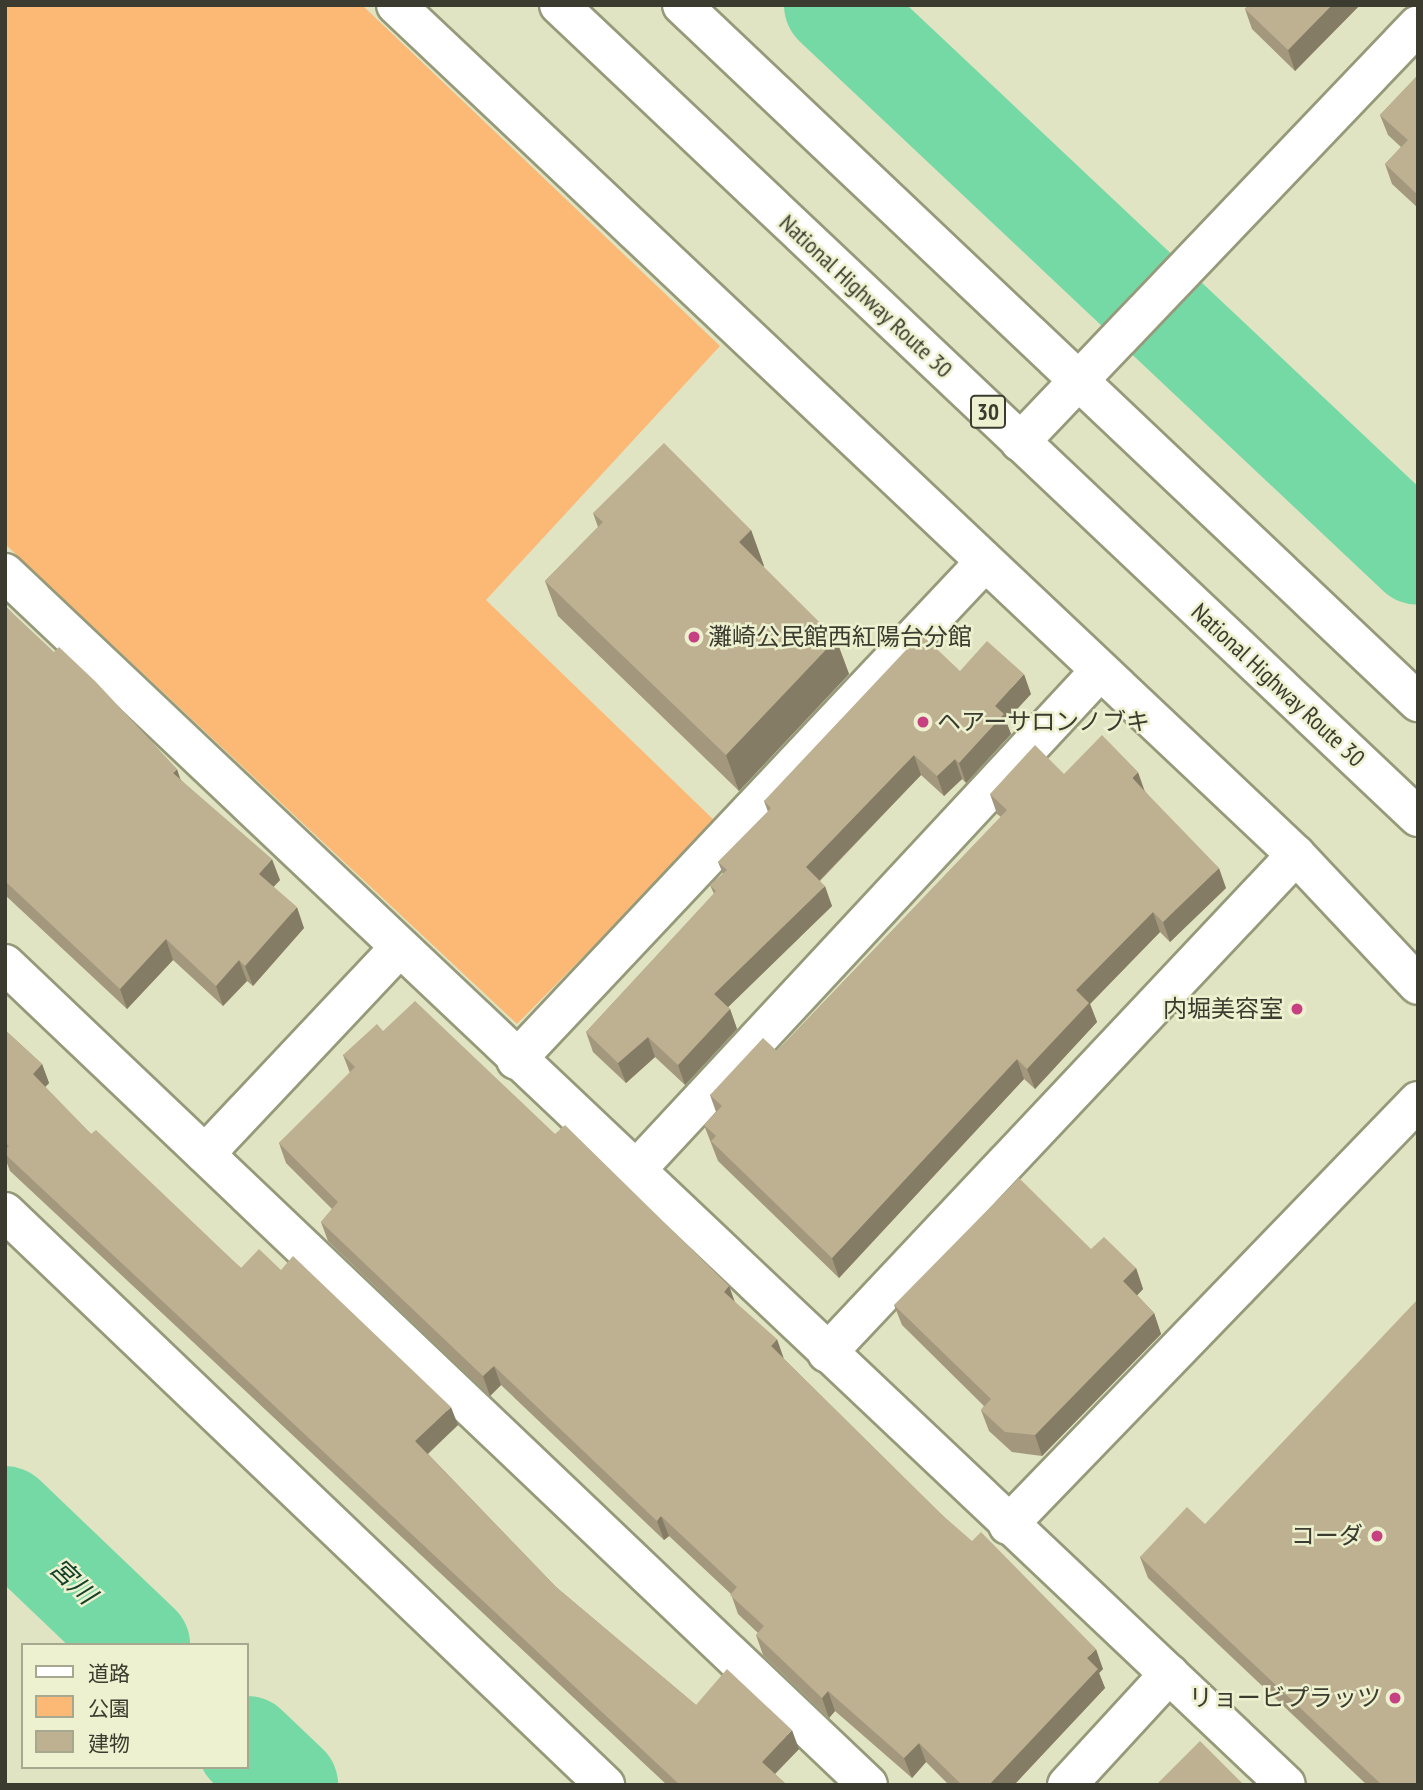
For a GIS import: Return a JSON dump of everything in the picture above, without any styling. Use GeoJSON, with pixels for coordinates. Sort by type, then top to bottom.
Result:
{"type":"FeatureCollection","features":[{"type":"Feature","properties":{"kind":"main road"},"geometry":{"type":"LineString","coordinates":[[396,5],[1098,673],[1296,855],[1418,985]]}},
{"type":"Feature","properties":{"kind":"main road","name":"National Highway Route 30"},"geometry":{"type":"LineString","coordinates":[[559,5],[1418,817]]}},
{"type":"Feature","properties":{"kind":"main road"},"geometry":{"type":"LineString","coordinates":[[682,5],[1418,702]]}},
{"type":"Feature","properties":{"kind":"main road"},"geometry":{"type":"LineString","coordinates":[[1020,442],[1418,25]]}},
{"type":"Feature","properties":{"kind":"main road"},"geometry":{"type":"LineString","coordinates":[[516,1060],[983,564]]}},
{"type":"Feature","properties":{"kind":"main road"},"geometry":{"type":"LineString","coordinates":[[5,573],[634,1172],[1286,1785]]}},
{"type":"Feature","properties":{"kind":"main road"},"geometry":{"type":"LineString","coordinates":[[634,1172],[1098,673]]}},
{"type":"Feature","properties":{"kind":"main road"},"geometry":{"type":"LineString","coordinates":[[827,1353],[1296,855]]}},
{"type":"Feature","properties":{"kind":"main road"},"geometry":{"type":"LineString","coordinates":[[205,1154],[398,947]]}},
{"type":"Feature","properties":{"kind":"main road"},"geometry":{"type":"LineString","coordinates":[[5,964],[868,1785]]}},
{"type":"Feature","properties":{"kind":"main road"},"geometry":{"type":"LineString","coordinates":[[1009,1525],[1418,1101]]}},
{"type":"Feature","properties":{"kind":"main road"},"geometry":{"type":"LineString","coordinates":[[5,1212],[604,1785]]}},
{"type":"Feature","properties":{"kind":"main road"},"geometry":{"type":"LineString","coordinates":[[1067,1785],[1169,1674]]}},
{"type":"Feature","properties":{"kind":"green space"},"geometry":{"type":"Polygon","coordinates":[[[5,5],[362,5],[720,346],[486,600],[716,822],[517,1024],[5,544],[5,5]]]}},
{"type":"Feature","properties":{"kind":"building"},"geometry":{"type":"Polygon","coordinates":[[[1248,5],[1332,5],[1288,50],[1245,9],[1248,5]]]}},
{"type":"Feature","properties":{"kind":"building"},"geometry":{"type":"Polygon","coordinates":[[[1418,75],[1418,195],[1385,164],[1408,140],[1380,115],[1418,75]]]}},
{"type":"Feature","properties":{"kind":"building","name":"灘崎公民館西紅陽台分館"},"geometry":{"type":"Polygon","coordinates":[[[664,443],[751,530],[739,542],[836,639],[726,755],[545,581],[603,522],[593,513],[664,443]]]}},
{"type":"Feature","properties":{"kind":"building"},"geometry":{"type":"Polygon","coordinates":[[[5,606],[54,652],[59,647],[96,682],[177,769],[173,773],[272,859],[259,874],[297,907],[245,966],[239,960],[216,986],[166,939],[120,989],[5,881],[5,606]]]}},
{"type":"Feature","properties":{"kind":"building"},"geometry":{"type":"Polygon","coordinates":[[[921,634],[960,671],[987,641],[1024,674],[995,706],[1004,714],[959,763],[955,759],[937,776],[914,755],[806,867],[825,886],[714,994],[730,1009],[678,1065],[648,1037],[618,1063],[586,1032],[716,891],[710,885],[727,870],[718,862],[771,808],[764,801],[921,634]]]}},
{"type":"Feature","properties":{"kind":"building"},"geometry":{"type":"Polygon","coordinates":[[[1102,735],[1138,772],[1132,778],[1219,868],[1163,922],[1153,912],[1076,990],[1089,1003],[1027,1069],[1017,1059],[832,1258],[711,1141],[716,1136],[704,1125],[722,1106],[710,1095],[763,1038],[777,1051],[1007,810],[990,794],[1035,745],[1064,774],[1102,735]]]}},
{"type":"Feature","properties":{"kind":"building"},"geometry":{"type":"Polygon","coordinates":[[[415,1001],[555,1134],[565,1125],[729,1286],[724,1292],[777,1339],[771,1346],[941,1514],[972,1541],[981,1532],[1096,1649],[1087,1658],[1098,1669],[989,1785],[962,1785],[919,1743],[904,1758],[828,1691],[822,1698],[756,1635],[764,1626],[730,1595],[737,1587],[661,1516],[657,1521],[494,1366],[483,1376],[321,1222],[338,1202],[279,1143],[355,1067],[343,1055],[377,1024],[383,1031],[415,1001]]]}},
{"type":"Feature","properties":{"kind":"building"},"geometry":{"type":"Polygon","coordinates":[[[5,1030],[42,1064],[33,1074],[91,1134],[96,1130],[241,1268],[259,1249],[281,1270],[293,1256],[451,1407],[415,1441],[556,1587],[696,1705],[727,1669],[792,1730],[762,1762],[787,1785],[680,1785],[5,1154],[9,1146],[5,1143],[5,1030]]]}},
{"type":"Feature","properties":{"kind":"building"},"geometry":{"type":"Polygon","coordinates":[[[1019,1178],[1091,1249],[1104,1237],[1136,1268],[1123,1281],[1154,1313],[1035,1435],[1005,1432],[981,1410],[991,1399],[894,1305],[1019,1178]]]}},
{"type":"Feature","properties":{"kind":"building"},"geometry":{"type":"Polygon","coordinates":[[[1418,1299],[1418,1785],[1382,1785],[1140,1557],[1187,1507],[1205,1524],[1418,1299]]]}},
{"type":"Feature","properties":{"kind":"building"},"geometry":{"type":"Polygon","coordinates":[[[1200,1741],[1244,1785],[1156,1785],[1200,1741]]]}},
{"type":"Feature","properties":{"kind":"waterway"},"geometry":{"type":"LineString","coordinates":[[834,5],[1418,555]]}},
{"type":"Feature","properties":{"kind":"waterway","name":"宮川"},"geometry":{"type":"LineString","coordinates":[[5,1516],[138,1643]]}},
{"type":"Feature","properties":{"kind":"waterway","name":"宮川"},"geometry":{"type":"LineString","coordinates":[[248,1747],[288,1785]]}},
{"type":"Feature","properties":{"kind":"place","name":"灘崎公民館西紅陽台分館"},"geometry":{"type":"Point","coordinates":[694,637]}},
{"type":"Feature","properties":{"kind":"place","name":"ヘアーサロンノブキ"},"geometry":{"type":"Point","coordinates":[923,722]}},
{"type":"Feature","properties":{"kind":"place","name":"内堀美容室"},"geometry":{"type":"Point","coordinates":[1297,1009]}},
{"type":"Feature","properties":{"kind":"place","name":"コーダ"},"geometry":{"type":"Point","coordinates":[1377,1536]}},
{"type":"Feature","properties":{"kind":"place","name":"リョービプラッツ"},"geometry":{"type":"Point","coordinates":[1395,1698]}}]}
